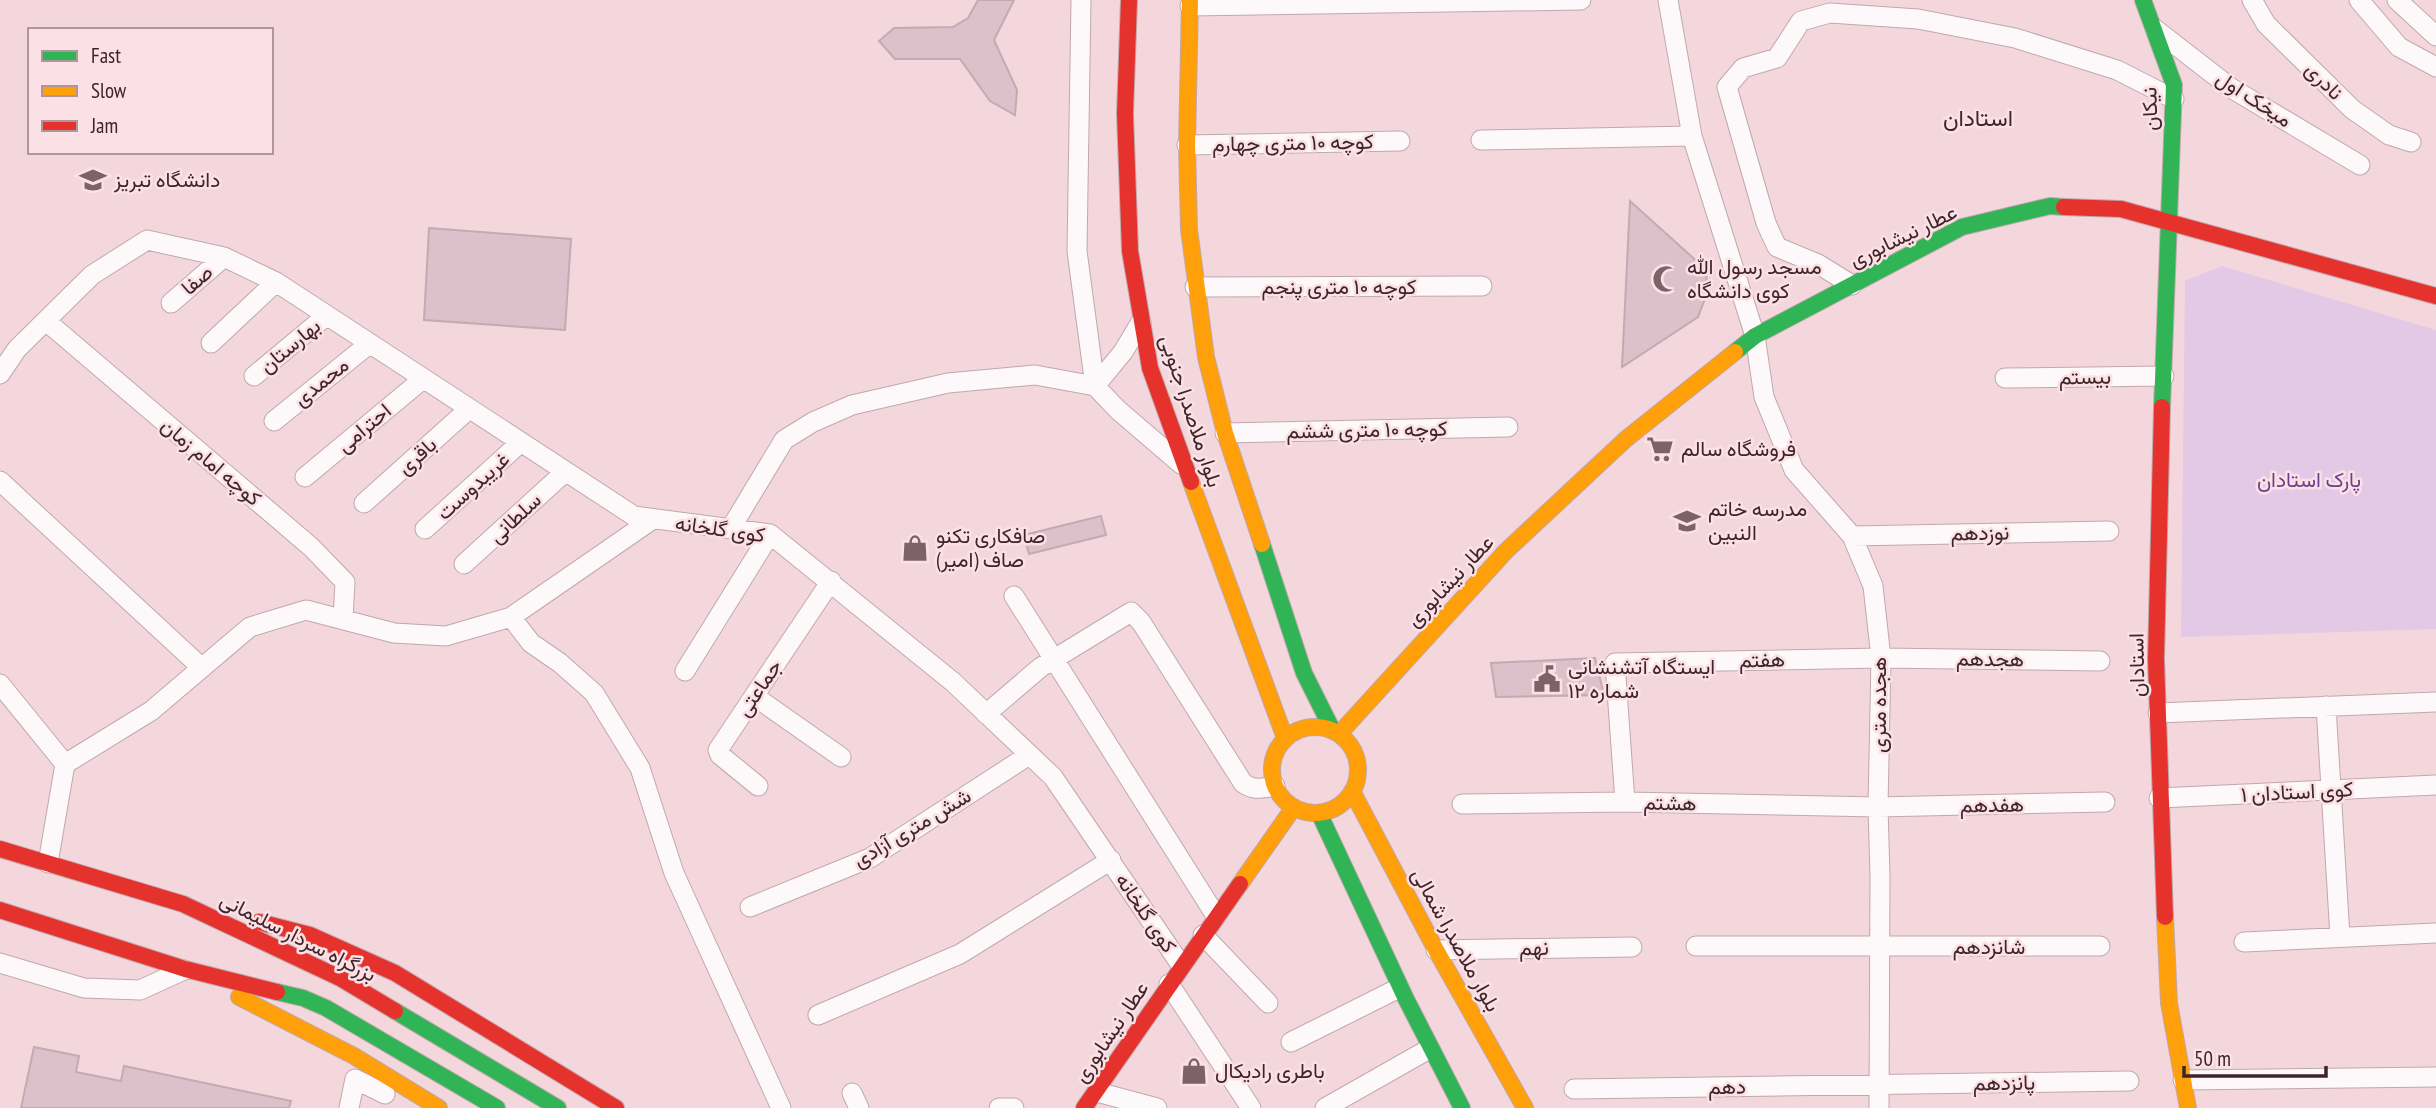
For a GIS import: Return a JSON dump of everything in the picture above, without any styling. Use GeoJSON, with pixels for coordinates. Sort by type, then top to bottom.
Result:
{"type":"FeatureCollection","features":[{"type":"Feature","properties":{"kind":"main road","name":"بلوار ملاصدرا جنوبی"},"geometry":{"type":"LineString","coordinates":[[1129,0],[1125,114],[1127,210],[1141,322],[1150,368],[1285,738]]}},
{"type":"Feature","properties":{"kind":"main road","name":"نیکان"},"geometry":{"type":"LineString","coordinates":[[2143,0],[2174,85],[2169,220]]}},
{"type":"Feature","properties":{"kind":"main road","name":"بلوار ملاصدرا جنوبی"},"geometry":{"type":"LineString","coordinates":[[1190,3],[1187,145],[1189,229],[1206,357],[1224,433],[1304,673],[1336,733]]}},
{"type":"Feature","properties":{"kind":"main road","name":"عطار نیشابوری"},"geometry":{"type":"LineString","coordinates":[[1336,733],[1506,551],[1626,439],[1755,336],[1962,227],[2050,206],[2121,209],[2169,220],[2436,296]]}},
{"type":"Feature","properties":{"kind":"main road","name":"استادان"},"geometry":{"type":"LineString","coordinates":[[2169,220],[2156,659],[2159,798],[2169,1003],[2188,1108]]}},
{"type":"Feature","properties":{"kind":"main road"},"geometry":{"type":"LineString","coordinates":[[1311,727],[1336,733],[1351,747],[1357,761],[1357,779],[1352,792],[1337,806],[1319,813],[1293,807],[1275,786],[1272,761],[1275,751],[1285,738],[1294,732],[1311,727]]}},
{"type":"Feature","properties":{"kind":"main road","name":"بلوار ملاصدرا شمالی"},"geometry":{"type":"LineString","coordinates":[[1352,792],[1436,950],[1525,1108]]}},
{"type":"Feature","properties":{"kind":"main road","name":"عطار نیشابوری"},"geometry":{"type":"LineString","coordinates":[[1084,1108],[1293,807]]}},
{"type":"Feature","properties":{"kind":"main road"},"geometry":{"type":"LineString","coordinates":[[1319,813],[1399,988],[1462,1108]]}},
{"type":"Feature","properties":{"kind":"main road","name":"بزرگراه سردار سلیمانی"},"geometry":{"type":"LineString","coordinates":[[0,849],[183,904],[340,978],[558,1108]]}},
{"type":"Feature","properties":{"kind":"main road"},"geometry":{"type":"LineString","coordinates":[[183,904],[310,934],[350,951],[395,973],[616,1108]]}},
{"type":"Feature","properties":{"kind":"main road"},"geometry":{"type":"LineString","coordinates":[[0,910],[186,969],[303,998],[326,1007],[497,1108]]}},
{"type":"Feature","properties":{"kind":"main road"},"geometry":{"type":"LineString","coordinates":[[186,969],[354,1056],[439,1108]]}},
{"type":"Feature","properties":{"kind":"street"},"geometry":{"type":"LineString","coordinates":[[1081,0],[1077,251],[1095,386]]}},
{"type":"Feature","properties":{"kind":"street"},"geometry":{"type":"LineString","coordinates":[[1190,3],[1581,0]]}},
{"type":"Feature","properties":{"kind":"street","name":"هجده متری"},"geometry":{"type":"LineString","coordinates":[[1668,0],[1692,136],[1755,336],[1763,397],[1794,470],[1852,536],[1873,586],[1881,658],[1878,807],[1879,1108]]}},
{"type":"Feature","properties":{"kind":"street","name":"نادری"},"geometry":{"type":"LineString","coordinates":[[2252,0],[2266,24],[2353,109],[2389,135],[2411,142]]}},
{"type":"Feature","properties":{"kind":"street"},"geometry":{"type":"LineString","coordinates":[[2359,0],[2399,47],[2436,67]]}},
{"type":"Feature","properties":{"kind":"street"},"geometry":{"type":"LineString","coordinates":[[2397,0],[2436,36]]}},
{"type":"Feature","properties":{"kind":"street"},"geometry":{"type":"LineString","coordinates":[[1852,285],[1818,264],[1777,247],[1766,223],[1727,87],[1743,68],[1777,58],[1801,21],[1830,13],[1918,19],[2014,37],[2117,70],[2174,99]]}},
{"type":"Feature","properties":{"kind":"street","name":"میخک اول"},"geometry":{"type":"LineString","coordinates":[[2152,27],[2231,88],[2360,165]]}},
{"type":"Feature","properties":{"kind":"street"},"geometry":{"type":"LineString","coordinates":[[1482,140],[1692,136]]}},
{"type":"Feature","properties":{"kind":"street","name":"کوچه ۱۰ متری چهارم"},"geometry":{"type":"LineString","coordinates":[[1187,145],[1400,141]]}},
{"type":"Feature","properties":{"kind":"street","name":"کوی گلخانه"},"geometry":{"type":"LineString","coordinates":[[46,321],[92,275],[147,240],[224,257],[276,282],[634,516],[770,534],[953,682],[1053,777],[1181,965]]}},
{"type":"Feature","properties":{"kind":"street","name":"صفا"},"geometry":{"type":"LineString","coordinates":[[171,303],[224,257]]}},
{"type":"Feature","properties":{"kind":"street"},"geometry":{"type":"LineString","coordinates":[[211,343],[276,282]]}},
{"type":"Feature","properties":{"kind":"street","name":"کوچه ۱۰ متری پنجم"},"geometry":{"type":"LineString","coordinates":[[1195,287],[1482,286]]}},
{"type":"Feature","properties":{"kind":"street","name":"بهارستان"},"geometry":{"type":"LineString","coordinates":[[254,376],[326,316]]}},
{"type":"Feature","properties":{"kind":"street"},"geometry":{"type":"LineString","coordinates":[[0,374],[17,349],[46,321]]}},
{"type":"Feature","properties":{"kind":"street","name":"کوچه امام زمان"},"geometry":{"type":"LineString","coordinates":[[46,321],[311,547],[345,582],[343,620]]}},
{"type":"Feature","properties":{"kind":"street"},"geometry":{"type":"LineString","coordinates":[[1095,386],[1123,352],[1141,322]]}},
{"type":"Feature","properties":{"kind":"street","name":"محمدی"},"geometry":{"type":"LineString","coordinates":[[274,421],[369,344]]}},
{"type":"Feature","properties":{"kind":"street"},"geometry":{"type":"LineString","coordinates":[[732,528],[784,440],[813,422],[852,405],[948,383],[1035,375],[1095,386],[1118,410],[1186,468]]}},
{"type":"Feature","properties":{"kind":"street","name":"بیستم"},"geometry":{"type":"LineString","coordinates":[[2005,378],[2164,376]]}},
{"type":"Feature","properties":{"kind":"street","name":"احترامی"},"geometry":{"type":"LineString","coordinates":[[305,477],[423,379]]}},
{"type":"Feature","properties":{"kind":"street","name":"باقری"},"geometry":{"type":"LineString","coordinates":[[364,503],[469,409]]}},
{"type":"Feature","properties":{"kind":"street","name":"کوچه ۱۰ متری ششم"},"geometry":{"type":"LineString","coordinates":[[1224,433],[1508,428]]}},
{"type":"Feature","properties":{"kind":"street","name":"غریبدوست"},"geometry":{"type":"LineString","coordinates":[[425,529],[520,443]]}},
{"type":"Feature","properties":{"kind":"street","name":"سلطانی"},"geometry":{"type":"LineString","coordinates":[[464,564],[565,472]]}},
{"type":"Feature","properties":{"kind":"street"},"geometry":{"type":"LineString","coordinates":[[0,481],[202,668]]}},
{"type":"Feature","properties":{"kind":"street"},"geometry":{"type":"LineString","coordinates":[[48,863],[65,764],[151,711],[250,627],[306,610],[394,633],[446,636],[511,617],[653,519]]}},
{"type":"Feature","properties":{"kind":"street","name":"نوزدهم"},"geometry":{"type":"LineString","coordinates":[[1852,536],[2109,531]]}},
{"type":"Feature","properties":{"kind":"street"},"geometry":{"type":"LineString","coordinates":[[685,671],[770,534]]}},
{"type":"Feature","properties":{"kind":"street","name":"جماعتی"},"geometry":{"type":"LineString","coordinates":[[758,786],[720,755],[718,750],[831,581]]}},
{"type":"Feature","properties":{"kind":"street"},"geometry":{"type":"LineString","coordinates":[[1014,596],[1216,916]]}},
{"type":"Feature","properties":{"kind":"street"},"geometry":{"type":"LineString","coordinates":[[986,714],[1041,667],[1131,612],[1141,622],[1243,783],[1250,788],[1259,789],[1275,786]]}},
{"type":"Feature","properties":{"kind":"street"},"geometry":{"type":"LineString","coordinates":[[511,617],[531,643],[594,693],[640,768],[674,873],[781,1108]]}},
{"type":"Feature","properties":{"kind":"street","name":"هجدهم"},"geometry":{"type":"LineString","coordinates":[[1881,658],[2100,661]]}},
{"type":"Feature","properties":{"kind":"street","name":"هفتم"},"geometry":{"type":"LineString","coordinates":[[1625,802],[1615,663],[1881,658]]}},
{"type":"Feature","properties":{"kind":"street"},"geometry":{"type":"LineString","coordinates":[[0,684],[65,764]]}},
{"type":"Feature","properties":{"kind":"street"},"geometry":{"type":"LineString","coordinates":[[754,696],[841,757]]}},
{"type":"Feature","properties":{"kind":"street"},"geometry":{"type":"LineString","coordinates":[[2158,713],[2436,702]]}},
{"type":"Feature","properties":{"kind":"street"},"geometry":{"type":"LineString","coordinates":[[2326,706],[2340,937]]}},
{"type":"Feature","properties":{"kind":"street","name":"شش متری آزادی"},"geometry":{"type":"LineString","coordinates":[[750,907],[870,858],[1030,755]]}},
{"type":"Feature","properties":{"kind":"street","name":"کوی استادان ۱"},"geometry":{"type":"LineString","coordinates":[[2159,798],[2436,785]]}},
{"type":"Feature","properties":{"kind":"street","name":"هشتم"},"geometry":{"type":"LineString","coordinates":[[1462,804],[1625,802],[1878,807]]}},
{"type":"Feature","properties":{"kind":"street","name":"هفدهم"},"geometry":{"type":"LineString","coordinates":[[1878,807],[2105,802]]}},
{"type":"Feature","properties":{"kind":"street"},"geometry":{"type":"LineString","coordinates":[[818,1015],[960,954],[1111,860]]}},
{"type":"Feature","properties":{"kind":"street"},"geometry":{"type":"LineString","coordinates":[[2244,942],[2436,933]]}},
{"type":"Feature","properties":{"kind":"street"},"geometry":{"type":"LineString","coordinates":[[1203,935],[1268,1003]]}},
{"type":"Feature","properties":{"kind":"street"},"geometry":{"type":"LineString","coordinates":[[1696,946],[1878,947]]}},
{"type":"Feature","properties":{"kind":"street","name":"شانزدهم"},"geometry":{"type":"LineString","coordinates":[[1878,947],[2100,946]]}},
{"type":"Feature","properties":{"kind":"street","name":"نهم"},"geometry":{"type":"LineString","coordinates":[[1436,950],[1632,947]]}},
{"type":"Feature","properties":{"kind":"street"},"geometry":{"type":"LineString","coordinates":[[0,963],[84,988],[140,990],[186,969]]}},
{"type":"Feature","properties":{"kind":"street","name":"کوی گلخانه"},"geometry":{"type":"LineString","coordinates":[[1169,984],[1251,1108]]}},
{"type":"Feature","properties":{"kind":"street"},"geometry":{"type":"LineString","coordinates":[[1291,1042],[1399,988]]}},
{"type":"Feature","properties":{"kind":"street"},"geometry":{"type":"LineString","coordinates":[[1325,1108],[1429,1049]]}},
{"type":"Feature","properties":{"kind":"street"},"geometry":{"type":"LineString","coordinates":[[2183,1080],[2436,1077]]}},
{"type":"Feature","properties":{"kind":"street"},"geometry":{"type":"LineString","coordinates":[[349,1108],[355,1079],[388,1095],[406,1108]]}},
{"type":"Feature","properties":{"kind":"street","name":"پانزدهم"},"geometry":{"type":"LineString","coordinates":[[1880,1086],[2129,1081]]}},
{"type":"Feature","properties":{"kind":"street","name":"دهم"},"geometry":{"type":"LineString","coordinates":[[1574,1090],[1880,1086]]}},
{"type":"Feature","properties":{"kind":"street"},"geometry":{"type":"LineString","coordinates":[[1097,1092],[1157,1108]]}},
{"type":"Feature","properties":{"kind":"street"},"geometry":{"type":"LineString","coordinates":[[999,1108],[1014,1108]]}},
{"type":"Feature","properties":{"kind":"green space","name":"پارک استادان"},"geometry":{"type":"Polygon","coordinates":[[[2222,266],[2436,330],[2436,629],[2181,637],[2185,281],[2222,266]]]}},
{"type":"Feature","properties":{"kind":"building"},"geometry":{"type":"Polygon","coordinates":[[[978,0],[1014,0],[994,40],[1017,90],[1015,115],[990,101],[960,59],[895,59],[879,41],[894,28],[953,27],[968,18],[978,0]]]}},
{"type":"Feature","properties":{"kind":"building","name":"مسجد رسول الله کوی دانشگاه"},"geometry":{"type":"Polygon","coordinates":[[[1630,201],[1701,265],[1706,273],[1707,284],[1706,296],[1698,317],[1622,367],[1630,201]]]}},
{"type":"Feature","properties":{"kind":"building"},"geometry":{"type":"Polygon","coordinates":[[[429,228],[571,239],[565,330],[424,320],[429,228]]]}},
{"type":"Feature","properties":{"kind":"building"},"geometry":{"type":"Polygon","coordinates":[[[1101,516],[1106,535],[1029,554],[1024,535],[1101,516]]]}},
{"type":"Feature","properties":{"kind":"building","name":"ایستگاه آتشنشانی شماره ۱۲"},"geometry":{"type":"Polygon","coordinates":[[[1595,658],[1604,695],[1496,697],[1491,663],[1595,658]]]}},
{"type":"Feature","properties":{"kind":"building"},"geometry":{"type":"Polygon","coordinates":[[[34,1047],[79,1056],[76,1072],[121,1081],[124,1066],[291,1101],[289,1108],[21,1108],[34,1047]]]}},
{"type":"Feature","properties":{"kind":"traffic: fast"},"geometry":{"type":"LineString","coordinates":[[2143,0],[2174,85],[2162,407]]}},
{"type":"Feature","properties":{"kind":"traffic: fast"},"geometry":{"type":"LineString","coordinates":[[1735,352],[1755,336],[1962,227],[2050,206],[2064,207]]}},
{"type":"Feature","properties":{"kind":"traffic: fast"},"geometry":{"type":"LineString","coordinates":[[1262,544],[1304,673],[1333,731]]}},
{"type":"Feature","properties":{"kind":"traffic: fast"},"geometry":{"type":"LineString","coordinates":[[1319,813],[1406,999],[1462,1108]]}},
{"type":"Feature","properties":{"kind":"traffic: fast"},"geometry":{"type":"LineString","coordinates":[[277,992],[303,998],[326,1008],[497,1108]]}},
{"type":"Feature","properties":{"kind":"traffic: fast"},"geometry":{"type":"LineString","coordinates":[[395,1011],[558,1108]]}},
{"type":"Feature","properties":{"kind":"traffic: slow"},"geometry":{"type":"LineString","coordinates":[[1190,0],[1187,145],[1189,229],[1206,357],[1225,433],[1262,544]]}},
{"type":"Feature","properties":{"kind":"traffic: slow"},"geometry":{"type":"LineString","coordinates":[[1339,734],[1506,551],[1626,439],[1735,352]]}},
{"type":"Feature","properties":{"kind":"traffic: slow"},"geometry":{"type":"LineString","coordinates":[[1191,482],[1285,738]]}},
{"type":"Feature","properties":{"kind":"traffic: slow"},"geometry":{"type":"LineString","coordinates":[[1315,727],[1339,734],[1351,746],[1358,770],[1351,794],[1339,806],[1315,813],[1291,806],[1279,794],[1272,770],[1279,746],[1291,734],[1315,727]]}},
{"type":"Feature","properties":{"kind":"traffic: slow"},"geometry":{"type":"LineString","coordinates":[[1352,791],[1436,950],[1525,1108]]}},
{"type":"Feature","properties":{"kind":"traffic: slow"},"geometry":{"type":"LineString","coordinates":[[1240,884],[1294,807]]}},
{"type":"Feature","properties":{"kind":"traffic: slow"},"geometry":{"type":"LineString","coordinates":[[2165,917],[2169,1003],[2188,1108]]}},
{"type":"Feature","properties":{"kind":"traffic: slow"},"geometry":{"type":"LineString","coordinates":[[239,997],[354,1056],[439,1108]]}},
{"type":"Feature","properties":{"kind":"traffic: jam"},"geometry":{"type":"LineString","coordinates":[[1129,0],[1125,114],[1130,251],[1150,368],[1191,482]]}},
{"type":"Feature","properties":{"kind":"traffic: jam"},"geometry":{"type":"LineString","coordinates":[[2064,207],[2121,209],[2436,296]]}},
{"type":"Feature","properties":{"kind":"traffic: jam"},"geometry":{"type":"LineString","coordinates":[[2162,407],[2156,659],[2165,917]]}},
{"type":"Feature","properties":{"kind":"traffic: jam"},"geometry":{"type":"LineString","coordinates":[[0,849],[183,904],[340,978],[395,1011]]}},
{"type":"Feature","properties":{"kind":"traffic: jam"},"geometry":{"type":"LineString","coordinates":[[1084,1108],[1240,884]]}},
{"type":"Feature","properties":{"kind":"traffic: jam"},"geometry":{"type":"LineString","coordinates":[[0,910],[185,969],[277,992]]}},
{"type":"Feature","properties":{"kind":"traffic: jam"},"geometry":{"type":"LineString","coordinates":[[259,922],[310,935],[395,973],[616,1108]]}},
{"type":"Feature","properties":{"kind":"place","name":"دانشگاه تبریز"},"geometry":{"type":"Point","coordinates":[93,180]}},
{"type":"Feature","properties":{"kind":"place","name":"مسجد رسول الله کوی دانشگاه"},"geometry":{"type":"Point","coordinates":[1666,279]}},
{"type":"Feature","properties":{"kind":"place","name":"فروشگاه سالم"},"geometry":{"type":"Point","coordinates":[1660,449]}},
{"type":"Feature","properties":{"kind":"place","name":"مدرسه خاتم النبین"},"geometry":{"type":"Point","coordinates":[1687,521]}},
{"type":"Feature","properties":{"kind":"place","name":"صافکاری تکنو صاف (امیر)"},"geometry":{"type":"Point","coordinates":[915,548]}},
{"type":"Feature","properties":{"kind":"place","name":"ایستگاه آتشنشانی شماره ۱۲"},"geometry":{"type":"Point","coordinates":[1547,679]}},
{"type":"Feature","properties":{"kind":"place","name":"باطری رادیکال"},"geometry":{"type":"Point","coordinates":[1194,1071]}},
{"type":"Feature","properties":{"kind":"district","name":"استادان"},"geometry":{"type":"Point","coordinates":[1978,118]}}]}
